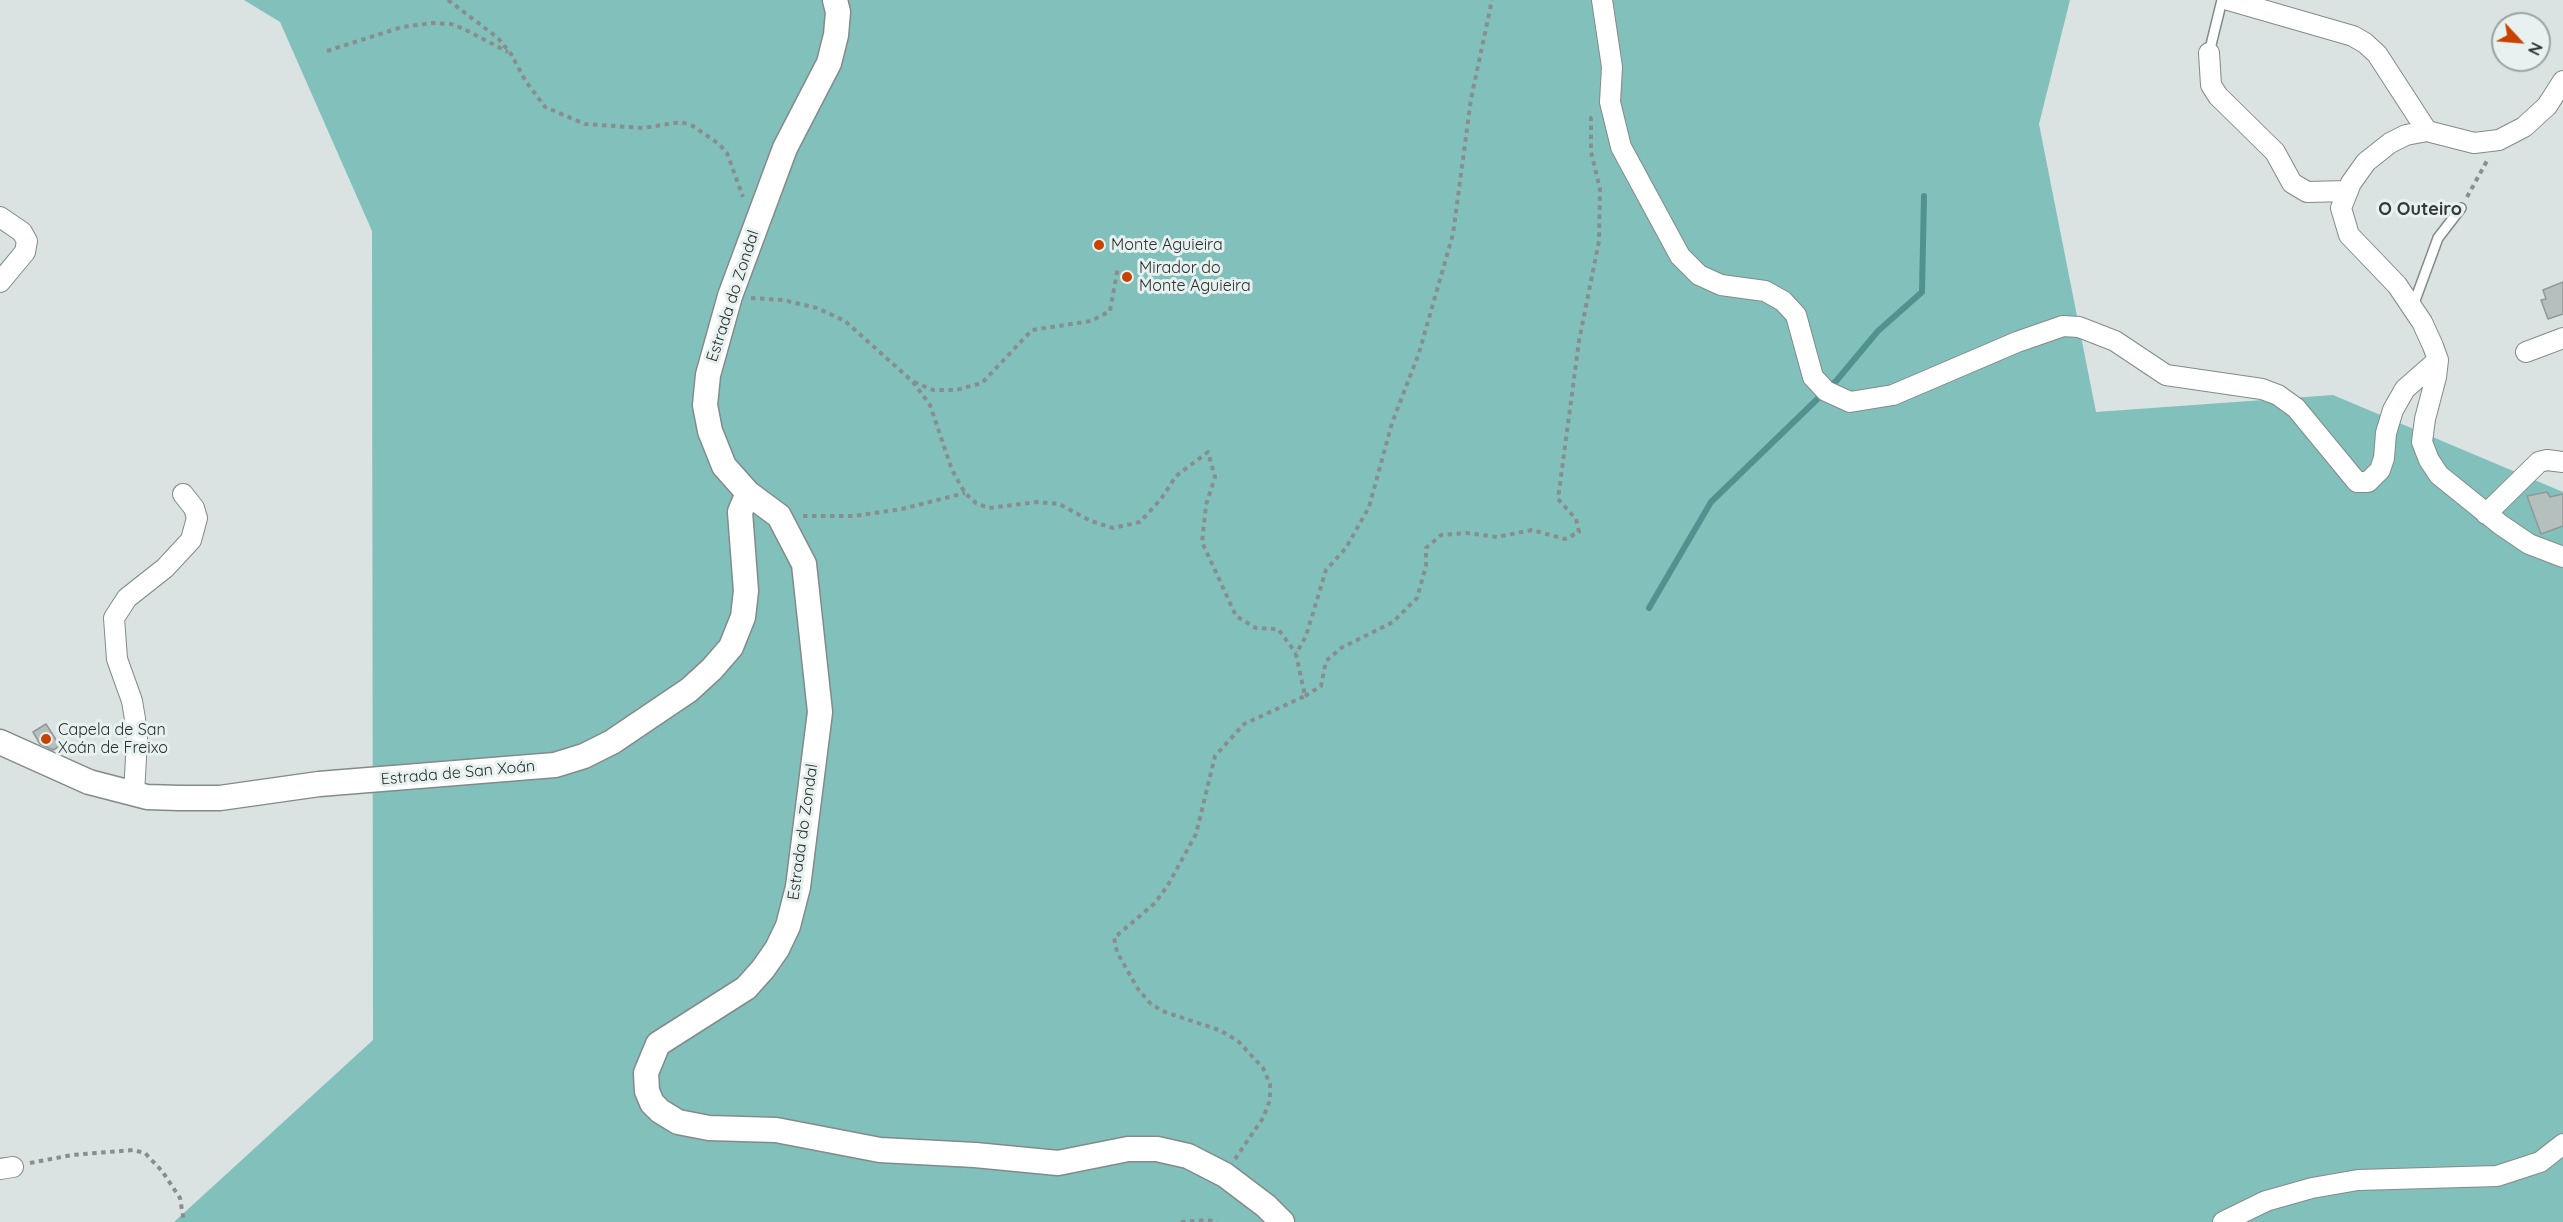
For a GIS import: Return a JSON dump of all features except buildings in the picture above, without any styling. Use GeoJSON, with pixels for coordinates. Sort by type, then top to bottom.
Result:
{"type":"FeatureCollection","features":[{"type":"Feature","properties":{"kind":"street","name":"Estrada do Zondal"},"geometry":{"type":"LineString","coordinates":[[835,0],[838,12],[836,35],[829,63],[785,148],[730,296],[708,375],[705,405],[710,431],[724,466],[748,493],[779,516],[804,564],[820,712],[798,888],[788,926],[777,949],[763,969],[746,988],[658,1044],[646,1073],[647,1091],[652,1103],[660,1112],[678,1122],[709,1128],[776,1130],[879,1150],[975,1155],[1058,1163],[1128,1149],[1157,1149],[1188,1156],[1225,1175],[1266,1206],[1282,1222]]}},
{"type":"Feature","properties":{"kind":"street"},"geometry":{"type":"LineString","coordinates":[[1602,0],[1612,67],[1610,102],[1621,147],[1680,256],[1700,275],[1720,285],[1765,291],[1783,301],[1796,315],[1814,377],[1826,391],[1850,402],[1893,394],[2063,326],[2079,327],[2115,341],[2166,375],[2262,389],[2278,395],[2296,408],[2357,482],[2368,482],[2380,470],[2384,458],[2386,433],[2393,410],[2405,389],[2438,360]]}},
{"type":"Feature","properties":{"kind":"street"},"geometry":{"type":"LineString","coordinates":[[2228,0],[2353,36],[2377,54],[2427,131]]}},
{"type":"Feature","properties":{"kind":"street"},"geometry":{"type":"LineString","coordinates":[[2209,53],[2211,85],[2218,96],[2275,152],[2292,183],[2307,192],[2348,191]]}},
{"type":"Feature","properties":{"kind":"street"},"geometry":{"type":"LineString","coordinates":[[2563,81],[2547,106],[2524,127],[2499,140],[2474,144],[2427,131],[2406,135],[2390,143],[2366,162],[2348,191],[2341,208],[2349,235],[2397,285],[2422,322],[2438,360],[2422,442],[2439,476],[2486,514],[2529,544],[2563,557]]}},
{"type":"Feature","properties":{"kind":"street"},"geometry":{"type":"LineString","coordinates":[[0,217],[22,232],[27,241],[26,252],[0,282]]}},
{"type":"Feature","properties":{"kind":"street"},"geometry":{"type":"LineString","coordinates":[[2526,352],[2563,338]]}},
{"type":"Feature","properties":{"kind":"street"},"geometry":{"type":"LineString","coordinates":[[2486,514],[2539,462],[2547,460],[2563,462]]}},
{"type":"Feature","properties":{"kind":"street","name":"Estrada de San Xoán"},"geometry":{"type":"LineString","coordinates":[[0,742],[88,782],[134,794],[220,798],[319,784],[555,765],[584,756],[612,742],[688,690],[712,669],[731,647],[743,617],[746,591],[739,522],[748,493]]}},
{"type":"Feature","properties":{"kind":"street"},"geometry":{"type":"LineString","coordinates":[[134,794],[137,739],[135,719],[132,701],[117,659],[114,618],[127,598],[165,568],[191,540],[197,518],[194,508],[183,494]]}},
{"type":"Feature","properties":{"kind":"street"},"geometry":{"type":"LineString","coordinates":[[2223,1222],[2266,1201],[2312,1188],[2358,1180],[2497,1176],[2540,1162],[2563,1144]]}},
{"type":"Feature","properties":{"kind":"lane"},"geometry":{"type":"LineString","coordinates":[[2209,53],[2222,0]]}},
{"type":"Feature","properties":{"kind":"lane"},"geometry":{"type":"LineString","coordinates":[[2412,308],[2438,238],[2461,208]]}},
{"type":"Feature","properties":{"kind":"path"},"geometry":{"type":"LineString","coordinates":[[448,0],[498,38],[512,54],[525,81],[545,107],[585,124],[608,127],[643,128],[681,122],[693,126],[720,144],[734,170],[753,233]]}},
{"type":"Feature","properties":{"kind":"path"},"geometry":{"type":"LineString","coordinates":[[1296,654],[1306,636],[1326,570],[1346,548],[1369,507],[1392,423],[1419,353],[1454,234],[1471,99],[1492,0]]}},
{"type":"Feature","properties":{"kind":"path"},"geometry":{"type":"LineString","coordinates":[[327,51],[402,27],[433,23],[451,24],[464,29],[512,54]]}},
{"type":"Feature","properties":{"kind":"path"},"geometry":{"type":"LineString","coordinates":[[1225,1175],[1263,1118],[1270,1100],[1270,1084],[1253,1056],[1238,1041],[1219,1030],[1162,1011],[1145,998],[1117,952],[1114,938],[1148,910],[1168,885],[1196,834],[1215,756],[1244,724],[1305,696],[1321,686],[1326,661],[1341,648],[1393,622],[1417,598],[1426,566],[1426,548],[1440,535],[1467,533],[1497,537],[1532,530],[1565,539],[1579,532],[1576,519],[1558,499],[1580,340],[1599,241],[1600,189],[1591,152],[1591,118],[1610,102]]}},
{"type":"Feature","properties":{"kind":"path"},"geometry":{"type":"LineString","coordinates":[[2461,208],[2499,140]]}},
{"type":"Feature","properties":{"kind":"path"},"geometry":{"type":"LineString","coordinates":[[913,382],[933,390],[956,390],[982,382],[1032,330],[1090,321],[1110,311],[1118,267]]}},
{"type":"Feature","properties":{"kind":"path"},"geometry":{"type":"LineString","coordinates":[[730,296],[783,300],[845,321],[913,382],[930,405],[952,470],[965,493],[989,508],[1037,502],[1059,504],[1091,521],[1113,528],[1140,522],[1161,499],[1176,476],[1208,452],[1215,477],[1206,505],[1202,542],[1236,616],[1256,628],[1278,629],[1296,654],[1305,696]]}},
{"type":"Feature","properties":{"kind":"path"},"geometry":{"type":"LineString","coordinates":[[779,516],[854,516],[902,509],[965,493]]}},
{"type":"Feature","properties":{"kind":"path"},"geometry":{"type":"LineString","coordinates":[[6,1168],[72,1155],[139,1152],[162,1171],[180,1198],[184,1222]]}},
{"type":"Feature","properties":{"kind":"path"},"geometry":{"type":"LineString","coordinates":[[1181,1222],[1207,1220],[1217,1222]]}},
{"type":"Feature","properties":{"kind":"shaded area"},"geometry":{"type":"Polygon","coordinates":[[[244,0],[2070,0],[2039,124],[2096,412],[2333,395],[2563,492],[2563,1222],[174,1222],[373,1040],[372,231],[280,22],[244,0]]]}},
{"type":"Feature","properties":{"kind":"waterway"},"geometry":{"type":"LineString","coordinates":[[1649,608],[1711,502],[1837,380],[1878,331],[1922,292],[1924,196]]}},
{"type":"Feature","properties":{"kind":"place","name":"Monte Aguieira"},"geometry":{"type":"Point","coordinates":[1099,245]}},
{"type":"Feature","properties":{"kind":"place","name":"Mirador do Monte Aguieira"},"geometry":{"type":"Point","coordinates":[1127,277]}},
{"type":"Feature","properties":{"kind":"place","name":"Capela de San Xoán de Freixo"},"geometry":{"type":"Point","coordinates":[46,739]}},
{"type":"Feature","properties":{"kind":"district","name":"O Outeiro"},"geometry":{"type":"Point","coordinates":[2420,210]}}]}
